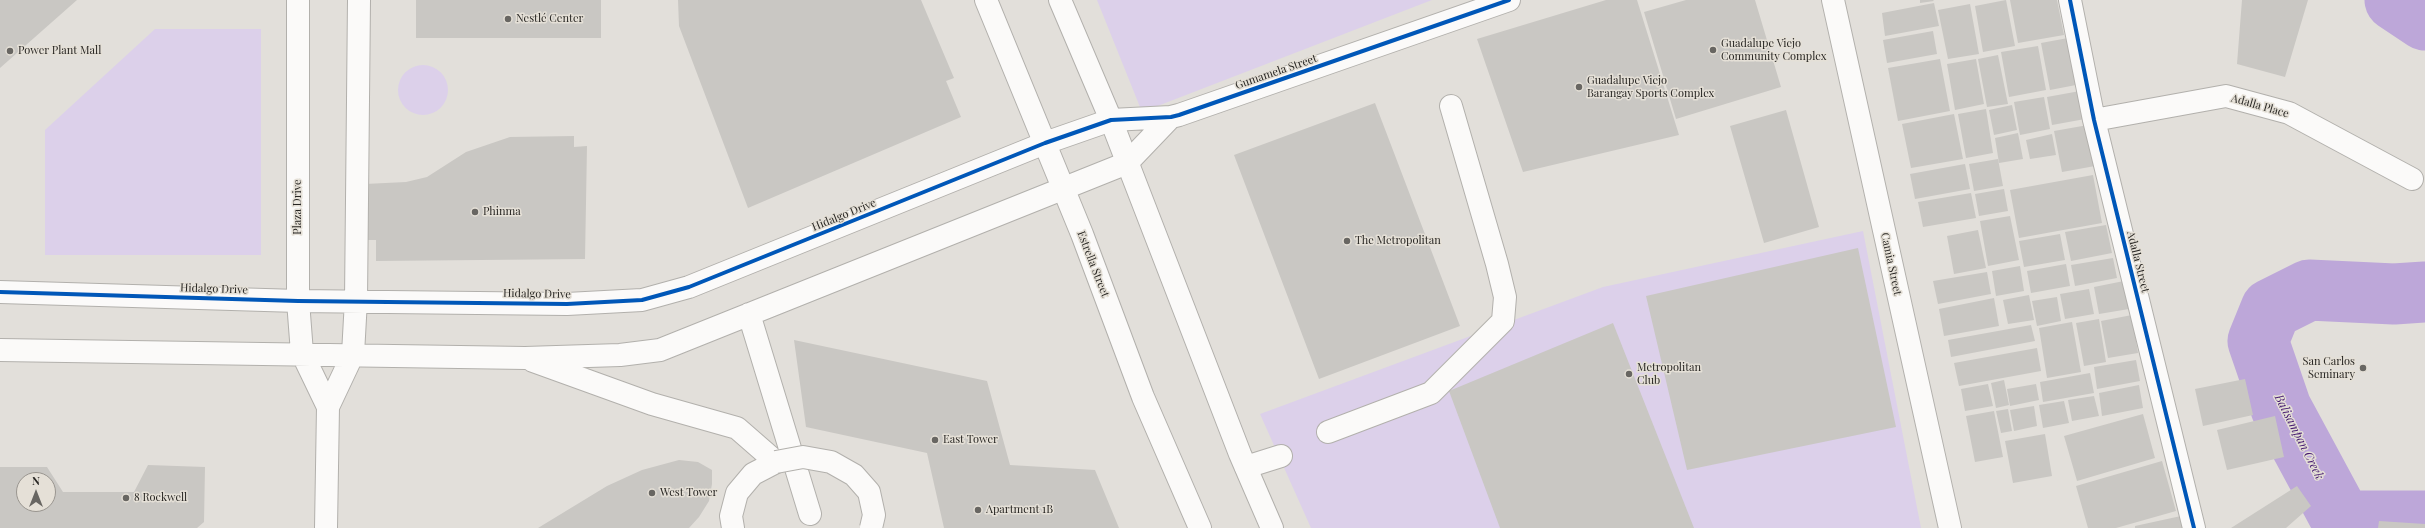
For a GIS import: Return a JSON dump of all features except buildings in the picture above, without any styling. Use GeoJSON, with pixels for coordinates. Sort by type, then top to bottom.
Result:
{"type":"FeatureCollection","features":[{"type":"Feature","properties":{"kind":"street","name":"Plaza Drive"},"geometry":{"type":"LineString","coordinates":[[298,0],[298,301],[302,353],[328,407]]}},
{"type":"Feature","properties":{"kind":"street","name":"Plaza Drive"},"geometry":{"type":"LineString","coordinates":[[326,528],[328,407],[353,354],[356,300],[359,0]]}},
{"type":"Feature","properties":{"kind":"street","name":"Estrella Street"},"geometry":{"type":"LineString","coordinates":[[986,0],[1064,189],[1143,397],[1200,528]]}},
{"type":"Feature","properties":{"kind":"street"},"geometry":{"type":"LineString","coordinates":[[1060,0],[1111,120],[1246,468],[1272,528]]}},
{"type":"Feature","properties":{"kind":"street","name":"Gumamela Street"},"geometry":{"type":"LineString","coordinates":[[1045,143],[1111,120],[1171,118],[1510,0]]}},
{"type":"Feature","properties":{"kind":"street","name":"Camia Street"},"geometry":{"type":"LineString","coordinates":[[1833,0],[1950,528]]}},
{"type":"Feature","properties":{"kind":"street","name":"Adalla Street"},"geometry":{"type":"LineString","coordinates":[[2070,0],[2094,120],[2194,528]]}},
{"type":"Feature","properties":{"kind":"street","name":"Adalla Place"},"geometry":{"type":"LineString","coordinates":[[2094,120],[2226,96],[2288,113],[2412,178]]}},
{"type":"Feature","properties":{"kind":"street"},"geometry":{"type":"LineString","coordinates":[[1328,432],[1431,393],[1503,321],[1505,297],[1452,106]]}},
{"type":"Feature","properties":{"kind":"street","name":"Gumamela Street"},"geometry":{"type":"LineString","coordinates":[[1064,189],[1127,163],[1171,118]]}},
{"type":"Feature","properties":{"kind":"street","name":"Hidalgo Drive"},"geometry":{"type":"LineString","coordinates":[[0,292],[298,301],[356,300],[567,304],[642,300],[689,286],[1045,143]]}},
{"type":"Feature","properties":{"kind":"street"},"geometry":{"type":"LineString","coordinates":[[0,350],[302,353],[525,358],[620,355],[660,350],[1064,189]]}},
{"type":"Feature","properties":{"kind":"street"},"geometry":{"type":"LineString","coordinates":[[749,314],[810,514]]}},
{"type":"Feature","properties":{"kind":"street"},"geometry":{"type":"LineString","coordinates":[[525,358],[652,404],[737,428],[776,462]]}},
{"type":"Feature","properties":{"kind":"street"},"geometry":{"type":"LineString","coordinates":[[1246,468],[1281,456]]}},
{"type":"Feature","properties":{"kind":"street"},"geometry":{"type":"LineString","coordinates":[[732,528],[731,516],[737,493],[753,474],[776,462],[803,457],[831,462],[854,475],[869,492],[874,515],[871,528]]}},
{"type":"Feature","properties":{"kind":"shaded area"},"geometry":{"type":"Polygon","coordinates":[[[1097,0],[1432,0],[1142,112],[1097,0]]]}},
{"type":"Feature","properties":{"kind":"shaded area"},"geometry":{"type":"Polygon","coordinates":[[[155,29],[261,29],[261,255],[45,255],[45,130],[155,29]]]}},
{"type":"Feature","properties":{"kind":"shaded area"},"geometry":{"type":"Polygon","coordinates":[[[418,65],[428,65],[441,72],[448,85],[448,95],[441,108],[428,115],[418,115],[409,111],[402,104],[398,95],[398,85],[402,76],[409,69],[418,65]]]}},
{"type":"Feature","properties":{"kind":"shaded area","name":"Metropolitan Club"},"geometry":{"type":"Polygon","coordinates":[[[1863,231],[1921,528],[1311,528],[1260,414],[1603,287],[1863,231]]]}},
{"type":"Feature","properties":{"kind":"waterway","name":"Balisampan Creek"},"geometry":{"type":"LineString","coordinates":[[2395,0],[2425,20]]}},
{"type":"Feature","properties":{"kind":"waterway","name":"Balisampan Creek"},"geometry":{"type":"LineString","coordinates":[[2425,292],[2394,294],[2309,290],[2271,309],[2258,341],[2281,408],[2342,521],[2425,521]]}},
{"type":"Feature","properties":{"kind":"cycle path"},"geometry":{"type":"LineString","coordinates":[[0,292],[298,301],[567,304],[642,300],[689,287],[1045,143],[1111,120],[1171,117],[1179,115],[1509,0]]}},
{"type":"Feature","properties":{"kind":"cycle path"},"geometry":{"type":"LineString","coordinates":[[2070,0],[2094,120],[2194,528]]}},
{"type":"Feature","properties":{"kind":"place","name":"Nestlé Center"},"geometry":{"type":"Point","coordinates":[508,19]}},
{"type":"Feature","properties":{"kind":"place","name":"Guadalupe Viejo Community Complex"},"geometry":{"type":"Point","coordinates":[1713,50]}},
{"type":"Feature","properties":{"kind":"place","name":"Power Plant Mall"},"geometry":{"type":"Point","coordinates":[10,51]}},
{"type":"Feature","properties":{"kind":"place","name":"Guadalupe Viejo Barangay Sports Complex"},"geometry":{"type":"Point","coordinates":[1579,87]}},
{"type":"Feature","properties":{"kind":"place","name":"Phinma"},"geometry":{"type":"Point","coordinates":[475,212]}},
{"type":"Feature","properties":{"kind":"place","name":"The Metropolitan"},"geometry":{"type":"Point","coordinates":[1347,241]}},
{"type":"Feature","properties":{"kind":"place","name":"San Carlos Seminary"},"geometry":{"type":"Point","coordinates":[2363,368]}},
{"type":"Feature","properties":{"kind":"place","name":"Metropolitan Club"},"geometry":{"type":"Point","coordinates":[1629,374]}},
{"type":"Feature","properties":{"kind":"place","name":"East Tower"},"geometry":{"type":"Point","coordinates":[935,440]}},
{"type":"Feature","properties":{"kind":"place","name":"West Tower"},"geometry":{"type":"Point","coordinates":[652,493]}},
{"type":"Feature","properties":{"kind":"place","name":"8 Rockwell"},"geometry":{"type":"Point","coordinates":[126,498]}},
{"type":"Feature","properties":{"kind":"place","name":"Apartment 1B"},"geometry":{"type":"Point","coordinates":[978,510]}}]}
